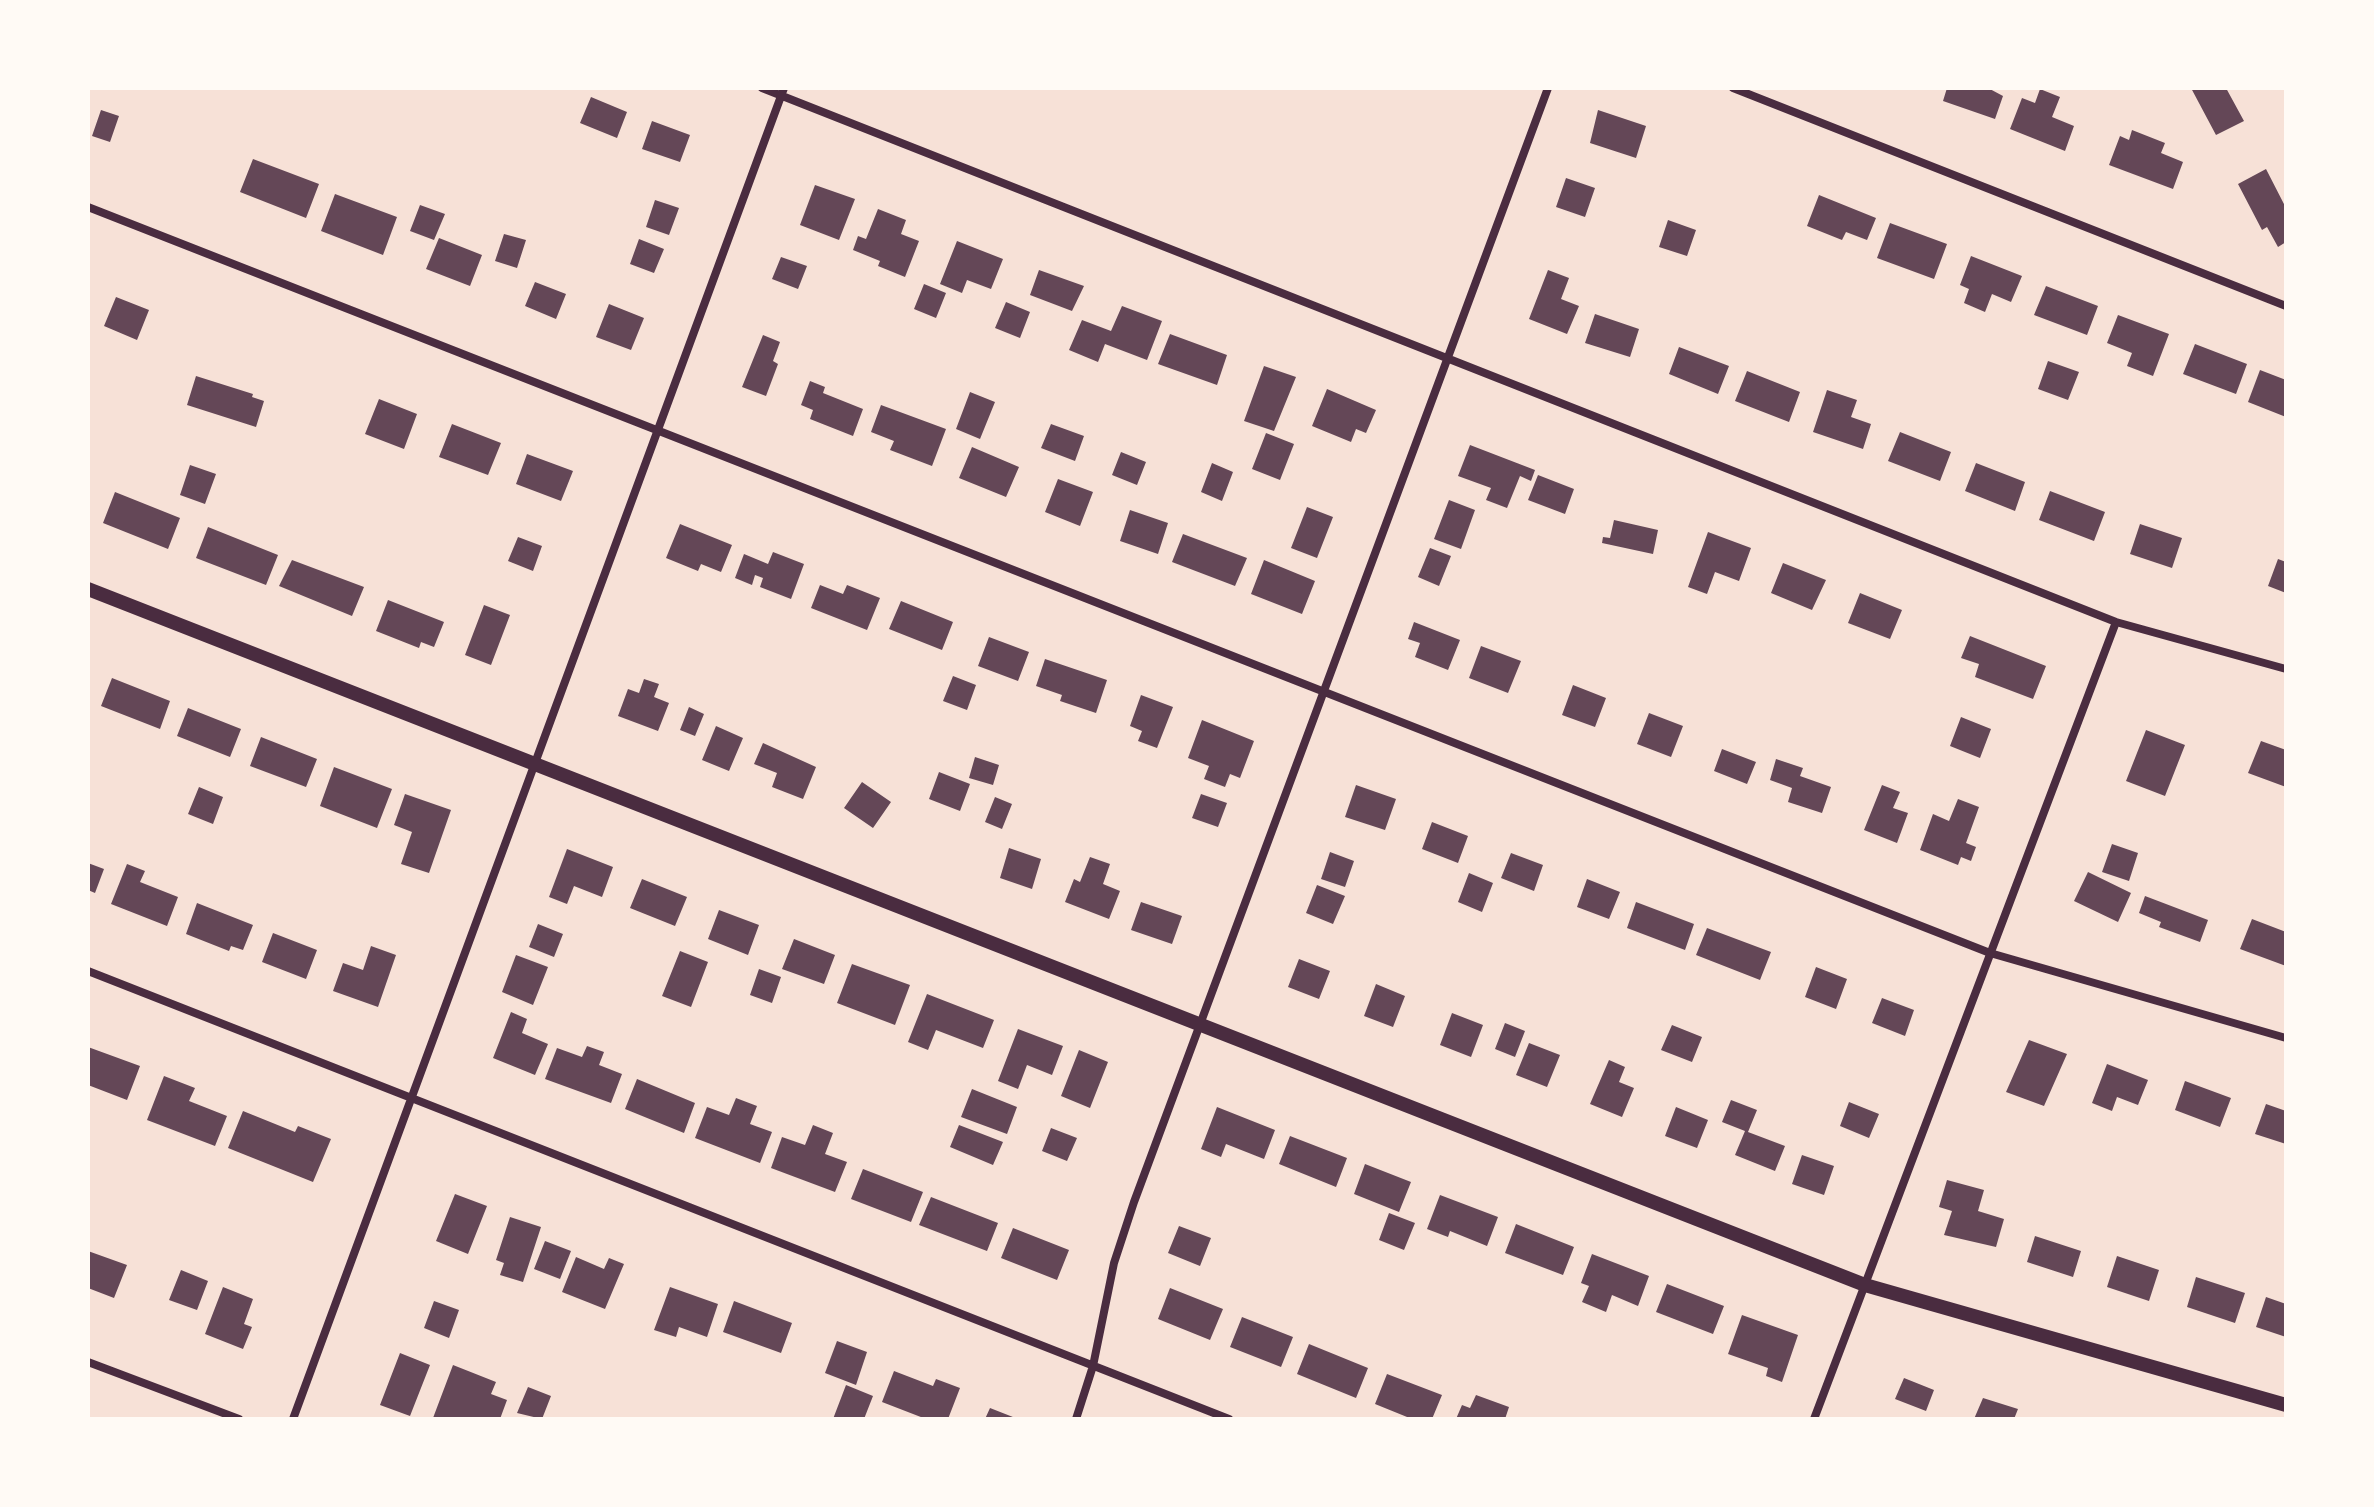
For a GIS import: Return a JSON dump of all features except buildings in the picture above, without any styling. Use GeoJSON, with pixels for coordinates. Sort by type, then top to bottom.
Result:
{"type":"FeatureCollection","features":[{"type":"Feature","properties":{"kind":"street"},"geometry":{"type":"LineString","coordinates":[[762,88],[783,92],[2116,622],[2286,669]]}},
{"type":"Feature","properties":{"kind":"street"},"geometry":{"type":"LineString","coordinates":[[1076,1419],[1093,1366],[1118,1251],[1548,88]]}},
{"type":"Feature","properties":{"kind":"street"},"geometry":{"type":"LineString","coordinates":[[1733,88],[2286,306]]}},
{"type":"Feature","properties":{"kind":"street"},"geometry":{"type":"LineString","coordinates":[[293,1419],[783,92]]}},
{"type":"Feature","properties":{"kind":"street"},"geometry":{"type":"LineString","coordinates":[[88,207],[1990,953],[2286,1038]]}},
{"type":"Feature","properties":{"kind":"street"},"geometry":{"type":"LineString","coordinates":[[88,589],[1865,1285],[2286,1405]]}},
{"type":"Feature","properties":{"kind":"street"},"geometry":{"type":"LineString","coordinates":[[1814,1419],[2116,622]]}},
{"type":"Feature","properties":{"kind":"street"},"geometry":{"type":"LineString","coordinates":[[88,971],[1229,1419]]}},
{"type":"Feature","properties":{"kind":"street"},"geometry":{"type":"LineString","coordinates":[[88,1362],[239,1419]]}}]}
